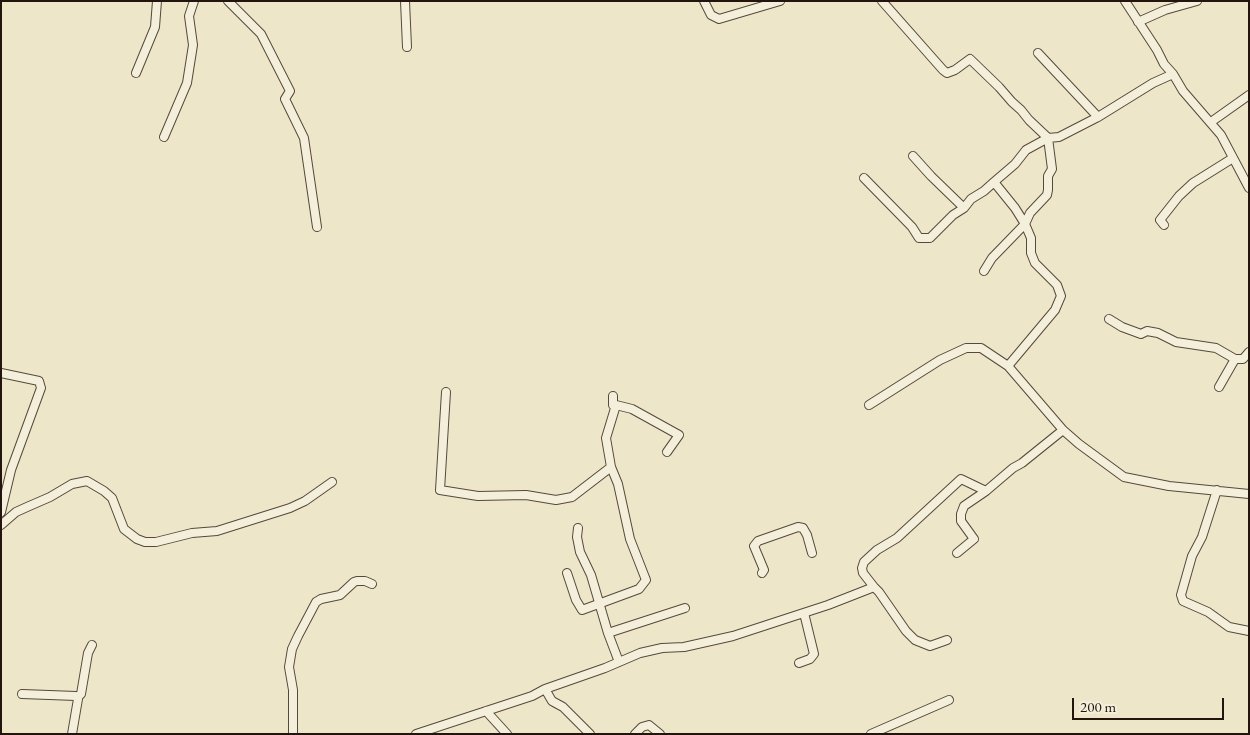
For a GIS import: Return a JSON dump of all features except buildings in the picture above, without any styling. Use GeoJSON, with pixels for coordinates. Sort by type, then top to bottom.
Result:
{"type":"FeatureCollection","features":[{"type":"Feature","properties":{"kind":"street"},"geometry":{"type":"LineString","coordinates":[[136,73],[155,27],[157,1]]}},
{"type":"Feature","properties":{"kind":"street"},"geometry":{"type":"LineString","coordinates":[[164,137],[187,83],[193,45],[189,16],[194,1]]}},
{"type":"Feature","properties":{"kind":"street"},"geometry":{"type":"LineString","coordinates":[[228,1],[261,34],[290,91],[285,99],[304,138],[317,227]]}},
{"type":"Feature","properties":{"kind":"street"},"geometry":{"type":"LineString","coordinates":[[405,1],[407,47]]}},
{"type":"Feature","properties":{"kind":"street"},"geometry":{"type":"LineString","coordinates":[[704,1],[711,15],[719,19],[780,1]]}},
{"type":"Feature","properties":{"kind":"street"},"geometry":{"type":"LineString","coordinates":[[882,1],[943,70],[947,72],[955,70],[970,59],[1000,87],[1012,102],[1048,138],[1052,169],[1048,176],[1047,194],[1030,213],[1025,224],[992,258],[984,271]]}},
{"type":"Feature","properties":{"kind":"street"},"geometry":{"type":"LineString","coordinates":[[1125,1],[1183,91],[1221,136],[1249,188]]}},
{"type":"Feature","properties":{"kind":"street"},"geometry":{"type":"LineString","coordinates":[[1138,22],[1164,10],[1197,1]]}},
{"type":"Feature","properties":{"kind":"street"},"geometry":{"type":"LineString","coordinates":[[1038,53],[1098,117]]}},
{"type":"Feature","properties":{"kind":"street"},"geometry":{"type":"LineString","coordinates":[[864,178],[912,227],[919,238],[930,238],[953,215],[964,208],[971,198],[984,191],[1015,164],[1026,150],[1048,138],[1060,137],[1098,117],[1153,83],[1173,74]]}},
{"type":"Feature","properties":{"kind":"street"},"geometry":{"type":"LineString","coordinates":[[1211,122],[1249,95]]}},
{"type":"Feature","properties":{"kind":"street"},"geometry":{"type":"LineString","coordinates":[[913,156],[964,208]]}},
{"type":"Feature","properties":{"kind":"street"},"geometry":{"type":"LineString","coordinates":[[1164,225],[1160,220],[1179,196],[1193,183],[1233,158]]}},
{"type":"Feature","properties":{"kind":"street"},"geometry":{"type":"LineString","coordinates":[[994,182],[1025,224],[1032,238],[1031,253],[1035,263],[1057,284],[1060,296],[1055,310],[1008,366]]}},
{"type":"Feature","properties":{"kind":"street"},"geometry":{"type":"LineString","coordinates":[[1109,319],[1122,327],[1141,334],[1146,330],[1158,333],[1176,342],[1216,348],[1235,359],[1244,360],[1249,352]]}},
{"type":"Feature","properties":{"kind":"street"},"geometry":{"type":"LineString","coordinates":[[869,405],[940,360],[966,348],[981,348],[1008,366],[1063,430],[1124,477],[1169,486],[1249,494]]}},
{"type":"Feature","properties":{"kind":"street"},"geometry":{"type":"LineString","coordinates":[[1219,387],[1235,359]]}},
{"type":"Feature","properties":{"kind":"street"},"geometry":{"type":"LineString","coordinates":[[1,372],[39,381],[41,388],[11,470],[1,512]]}},
{"type":"Feature","properties":{"kind":"street"},"geometry":{"type":"LineString","coordinates":[[446,392],[440,490],[478,496],[526,495],[556,500],[572,497],[611,466]]}},
{"type":"Feature","properties":{"kind":"street"},"geometry":{"type":"LineString","coordinates":[[613,396],[613,405],[632,409],[678,435],[667,452]]}},
{"type":"Feature","properties":{"kind":"street"},"geometry":{"type":"LineString","coordinates":[[567,573],[576,600],[582,610],[639,590],[646,580],[630,539],[618,484],[611,466],[606,438],[616,406]]}},
{"type":"Feature","properties":{"kind":"street"},"geometry":{"type":"LineString","coordinates":[[957,552],[974,539],[961,521],[964,506],[1063,430]]}},
{"type":"Feature","properties":{"kind":"street"},"geometry":{"type":"LineString","coordinates":[[946,640],[930,646],[915,640],[906,631],[879,592],[863,573],[862,568],[864,562],[877,550],[897,538],[961,479],[986,491]]}},
{"type":"Feature","properties":{"kind":"street"},"geometry":{"type":"LineString","coordinates":[[1,525],[16,512],[27,506],[50,497],[72,484],[87,481],[104,490],[112,498],[124,529],[137,539],[146,542],[156,542],[192,533],[217,531],[290,508],[332,482]]}},
{"type":"Feature","properties":{"kind":"street"},"geometry":{"type":"LineString","coordinates":[[1217,490],[1202,537],[1192,556],[1181,595],[1183,601],[1208,612],[1229,627],[1249,631]]}},
{"type":"Feature","properties":{"kind":"street"},"geometry":{"type":"LineString","coordinates":[[762,573],[764,570],[754,546],[758,541],[798,527],[802,528],[807,535],[812,553]]}},
{"type":"Feature","properties":{"kind":"street"},"geometry":{"type":"LineString","coordinates":[[578,528],[577,536],[580,552],[591,575],[608,633],[619,662]]}},
{"type":"Feature","properties":{"kind":"street"},"geometry":{"type":"LineString","coordinates":[[294,734],[293,690],[289,667],[292,649],[298,636],[316,602],[320,599],[340,595],[357,581],[365,581],[372,584]]}},
{"type":"Feature","properties":{"kind":"street"},"geometry":{"type":"LineString","coordinates":[[416,734],[532,696],[640,653],[684,647],[734,636],[874,587]]}},
{"type":"Feature","properties":{"kind":"street"},"geometry":{"type":"LineString","coordinates":[[608,633],[685,608]]}},
{"type":"Feature","properties":{"kind":"street"},"geometry":{"type":"LineString","coordinates":[[800,663],[810,659],[814,654],[804,613]]}},
{"type":"Feature","properties":{"kind":"street"},"geometry":{"type":"LineString","coordinates":[[72,734],[78,698],[82,694],[88,653],[92,645]]}},
{"type":"Feature","properties":{"kind":"street"},"geometry":{"type":"LineString","coordinates":[[546,689],[552,701],[563,707],[590,734]]}},
{"type":"Feature","properties":{"kind":"street"},"geometry":{"type":"LineString","coordinates":[[22,694],[76,696],[78,698]]}},
{"type":"Feature","properties":{"kind":"street"},"geometry":{"type":"LineString","coordinates":[[871,734],[949,700]]}},
{"type":"Feature","properties":{"kind":"street"},"geometry":{"type":"LineString","coordinates":[[486,711],[507,734]]}},
{"type":"Feature","properties":{"kind":"street"},"geometry":{"type":"LineString","coordinates":[[635,734],[642,727],[649,725],[660,734]]}}]}
